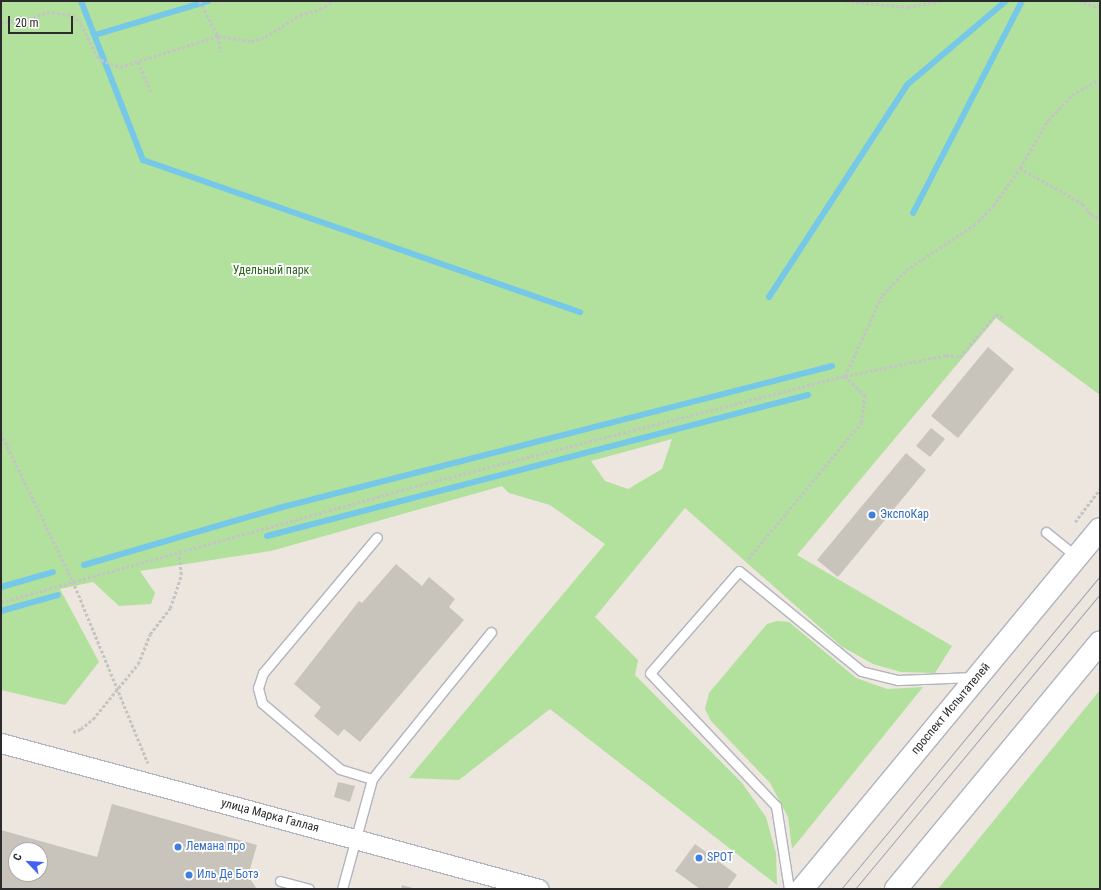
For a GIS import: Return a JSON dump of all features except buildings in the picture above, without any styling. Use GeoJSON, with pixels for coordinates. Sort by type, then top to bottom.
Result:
{"type":"FeatureCollection","features":[{"type":"Feature","properties":{"kind":"main road","name":"проспект Испытателей"},"geometry":{"type":"LineString","coordinates":[[802,889],[1100,529]]}},
{"type":"Feature","properties":{"kind":"main road"},"geometry":{"type":"LineString","coordinates":[[896,889],[1100,642]]}},
{"type":"Feature","properties":{"kind":"street","name":"улица Марка Галлая"},"geometry":{"type":"LineString","coordinates":[[1,743],[539,889]]}},
{"type":"Feature","properties":{"kind":"lane"},"geometry":{"type":"LineString","coordinates":[[1046,532],[1077,557]]}},
{"type":"Feature","properties":{"kind":"lane"},"geometry":{"type":"LineString","coordinates":[[372,779],[340,769],[262,703],[258,688],[263,673],[377,537]]}},
{"type":"Feature","properties":{"kind":"lane"},"geometry":{"type":"LineString","coordinates":[[789,889],[776,806],[650,673],[739,571],[861,672],[898,680],[979,676]]}},
{"type":"Feature","properties":{"kind":"lane"},"geometry":{"type":"LineString","coordinates":[[342,889],[372,779],[491,632]]}},
{"type":"Feature","properties":{"kind":"lane"},"geometry":{"type":"LineString","coordinates":[[280,881],[309,889]]}},
{"type":"Feature","properties":{"kind":"path"},"geometry":{"type":"LineString","coordinates":[[200,1],[218,36],[221,52]]}},
{"type":"Feature","properties":{"kind":"path"},"geometry":{"type":"LineString","coordinates":[[1,23],[33,18],[47,12],[73,15],[81,24],[101,60],[120,67],[218,36],[251,41],[265,37],[300,15],[320,9],[334,1]]}},
{"type":"Feature","properties":{"kind":"path"},"geometry":{"type":"LineString","coordinates":[[846,1],[908,7],[941,1]]}},
{"type":"Feature","properties":{"kind":"path"},"geometry":{"type":"LineString","coordinates":[[1078,1],[1100,8]]}},
{"type":"Feature","properties":{"kind":"path"},"geometry":{"type":"LineString","coordinates":[[138,62],[151,91]]}},
{"type":"Feature","properties":{"kind":"path"},"geometry":{"type":"LineString","coordinates":[[845,376],[882,295],[906,270],[974,225],[993,206],[1020,168],[1048,120],[1072,95],[1100,79]]}},
{"type":"Feature","properties":{"kind":"path"},"geometry":{"type":"LineString","coordinates":[[1020,168],[1083,204],[1091,214],[1100,220]]}},
{"type":"Feature","properties":{"kind":"path"},"geometry":{"type":"LineString","coordinates":[[1,602],[73,581],[179,554],[439,480],[845,376],[946,355],[960,357],[996,314],[1004,318]]}},
{"type":"Feature","properties":{"kind":"path"},"geometry":{"type":"LineString","coordinates":[[739,571],[861,423],[865,396],[845,376]]}},
{"type":"Feature","properties":{"kind":"path"},"geometry":{"type":"LineString","coordinates":[[1,433],[73,581],[157,785]]}},
{"type":"Feature","properties":{"kind":"path"},"geometry":{"type":"LineString","coordinates":[[73,732],[81,730],[93,719],[117,687],[138,664],[150,634],[170,608],[181,575],[179,554]]}},
{"type":"Feature","properties":{"kind":"green space","name":"Удельный парк"},"geometry":{"type":"Polygon","coordinates":[[[1,1],[1100,1],[1100,395],[996,318],[797,555],[952,646],[935,673],[901,672],[873,664],[841,646],[685,508],[595,617],[638,660],[635,675],[742,783],[766,817],[776,853],[777,885],[550,709],[459,780],[409,778],[605,544],[550,505],[509,493],[502,486],[271,551],[140,571],[155,593],[151,604],[119,606],[93,582],[60,589],[99,662],[65,705],[1,690],[1,1]],[[672,439],[591,461],[605,481],[628,489],[662,469],[672,439]]]}},
{"type":"Feature","properties":{"kind":"green space"},"geometry":{"type":"Polygon","coordinates":[[[777,621],[789,622],[856,678],[887,689],[923,687],[792,849],[788,817],[770,783],[711,721],[705,709],[709,693],[767,624],[777,621]]]}},
{"type":"Feature","properties":{"kind":"green space"},"geometry":{"type":"Polygon","coordinates":[[[1100,690],[1100,889],[938,889],[1100,690]]]}},
{"type":"Feature","properties":{"kind":"waterway"},"geometry":{"type":"LineString","coordinates":[[81,1],[143,160],[580,312]]}},
{"type":"Feature","properties":{"kind":"waterway"},"geometry":{"type":"LineString","coordinates":[[95,35],[208,1]]}},
{"type":"Feature","properties":{"kind":"waterway"},"geometry":{"type":"LineString","coordinates":[[769,297],[908,84],[1006,1]]}},
{"type":"Feature","properties":{"kind":"waterway"},"geometry":{"type":"LineString","coordinates":[[913,213],[1022,1]]}},
{"type":"Feature","properties":{"kind":"waterway"},"geometry":{"type":"LineString","coordinates":[[84,565],[279,508],[832,366]]}},
{"type":"Feature","properties":{"kind":"waterway"},"geometry":{"type":"LineString","coordinates":[[267,536],[808,395]]}},
{"type":"Feature","properties":{"kind":"waterway"},"geometry":{"type":"LineString","coordinates":[[1,587],[53,572]]}},
{"type":"Feature","properties":{"kind":"waterway"},"geometry":{"type":"LineString","coordinates":[[1,611],[58,595]]}},
{"type":"Feature","properties":{"kind":"tram line"},"geometry":{"type":"LineString","coordinates":[[841,889],[1100,576]]}},
{"type":"Feature","properties":{"kind":"tram line"},"geometry":{"type":"LineString","coordinates":[[855,889],[1100,594]]}},
{"type":"Feature","properties":{"kind":"place","name":"ЭкспоКар"},"geometry":{"type":"Point","coordinates":[872,515]}},
{"type":"Feature","properties":{"kind":"place","name":"Лемана про"},"geometry":{"type":"Point","coordinates":[178,847]}},
{"type":"Feature","properties":{"kind":"place","name":"SPOT"},"geometry":{"type":"Point","coordinates":[699,858]}},
{"type":"Feature","properties":{"kind":"place","name":"Иль Де Ботэ"},"geometry":{"type":"Point","coordinates":[189,875]}}]}
